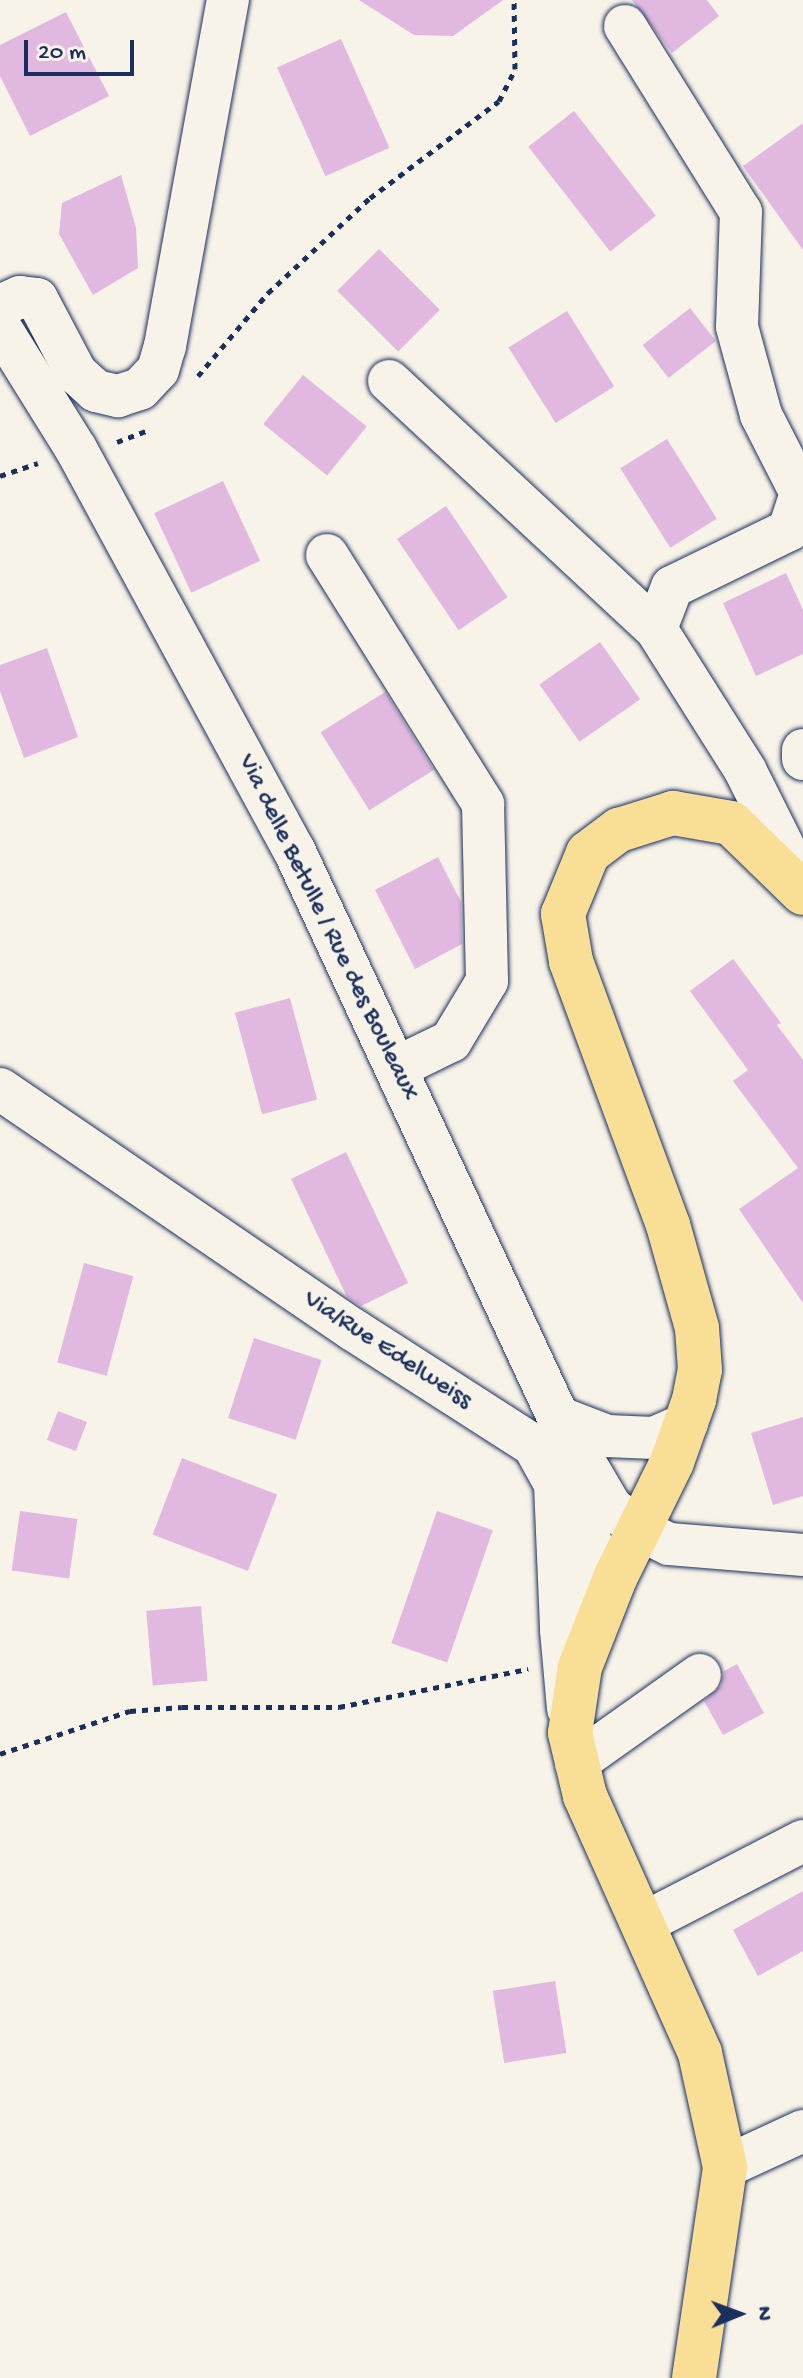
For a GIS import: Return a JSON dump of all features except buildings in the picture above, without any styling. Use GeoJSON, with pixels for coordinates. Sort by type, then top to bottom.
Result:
{"type":"FeatureCollection","features":[{"type":"Feature","properties":{"kind":"main road"},"geometry":{"type":"LineString","coordinates":[[694,2378],[725,2167],[700,2053],[585,1796],[573,1748],[580,1667],[597,1621],[687,1423],[700,1370],[697,1328],[686,1279],[571,961],[563,914],[588,853],[619,830],[673,813],[731,823],[803,893]]}},
{"type":"Feature","properties":{"kind":"street"},"geometry":{"type":"LineString","coordinates":[[0,306],[20,297],[37,299],[76,373],[96,391],[118,396],[140,389],[158,370],[228,0]]}},
{"type":"Feature","properties":{"kind":"street"},"geometry":{"type":"LineString","coordinates":[[625,26],[741,212],[737,327],[761,415],[801,493],[789,530],[672,587],[656,629]]}},
{"type":"Feature","properties":{"kind":"street","name":"Via delle Betulle / Rue des Bouleaux"},"geometry":{"type":"LineString","coordinates":[[0,327],[76,449],[294,850],[355,987],[398,1067],[489,1274],[558,1417]]}},
{"type":"Feature","properties":{"kind":"street"},"geometry":{"type":"LineString","coordinates":[[389,381],[656,629],[745,770],[803,886]]}},
{"type":"Feature","properties":{"kind":"street"},"geometry":{"type":"LineString","coordinates":[[327,555],[483,804],[487,981],[451,1041],[398,1067]]}},
{"type":"Feature","properties":{"kind":"street"},"geometry":{"type":"LineString","coordinates":[[803,750],[803,759]]}},
{"type":"Feature","properties":{"kind":"street","name":"Via/Rue Edelweiss"},"geometry":{"type":"LineString","coordinates":[[0,1089],[352,1329],[534,1446],[555,1484],[561,1630],[573,1748]]}},
{"type":"Feature","properties":{"kind":"street"},"geometry":{"type":"LineString","coordinates":[[558,1417],[607,1436],[654,1438],[687,1423]]}},
{"type":"Feature","properties":{"kind":"street"},"geometry":{"type":"LineString","coordinates":[[558,1417],[611,1507],[638,1529],[669,1544],[803,1555]]}},
{"type":"Feature","properties":{"kind":"street"},"geometry":{"type":"LineString","coordinates":[[558,1417],[593,1550],[597,1621]]}},
{"type":"Feature","properties":{"kind":"street"},"geometry":{"type":"LineString","coordinates":[[573,1748],[700,1675]]}},
{"type":"Feature","properties":{"kind":"street"},"geometry":{"type":"LineString","coordinates":[[642,1924],[803,1841]]}},
{"type":"Feature","properties":{"kind":"street"},"geometry":{"type":"LineString","coordinates":[[725,2167],[803,2131]]}},
{"type":"Feature","properties":{"kind":"path"},"geometry":{"type":"LineString","coordinates":[[197,377],[268,293],[370,198],[499,101],[515,69],[514,0]]}},
{"type":"Feature","properties":{"kind":"path"},"geometry":{"type":"LineString","coordinates":[[76,449],[127,440],[159,426]]}},
{"type":"Feature","properties":{"kind":"path"},"geometry":{"type":"LineString","coordinates":[[0,1754],[130,1711],[182,1707],[339,1707],[535,1668]]}}]}
